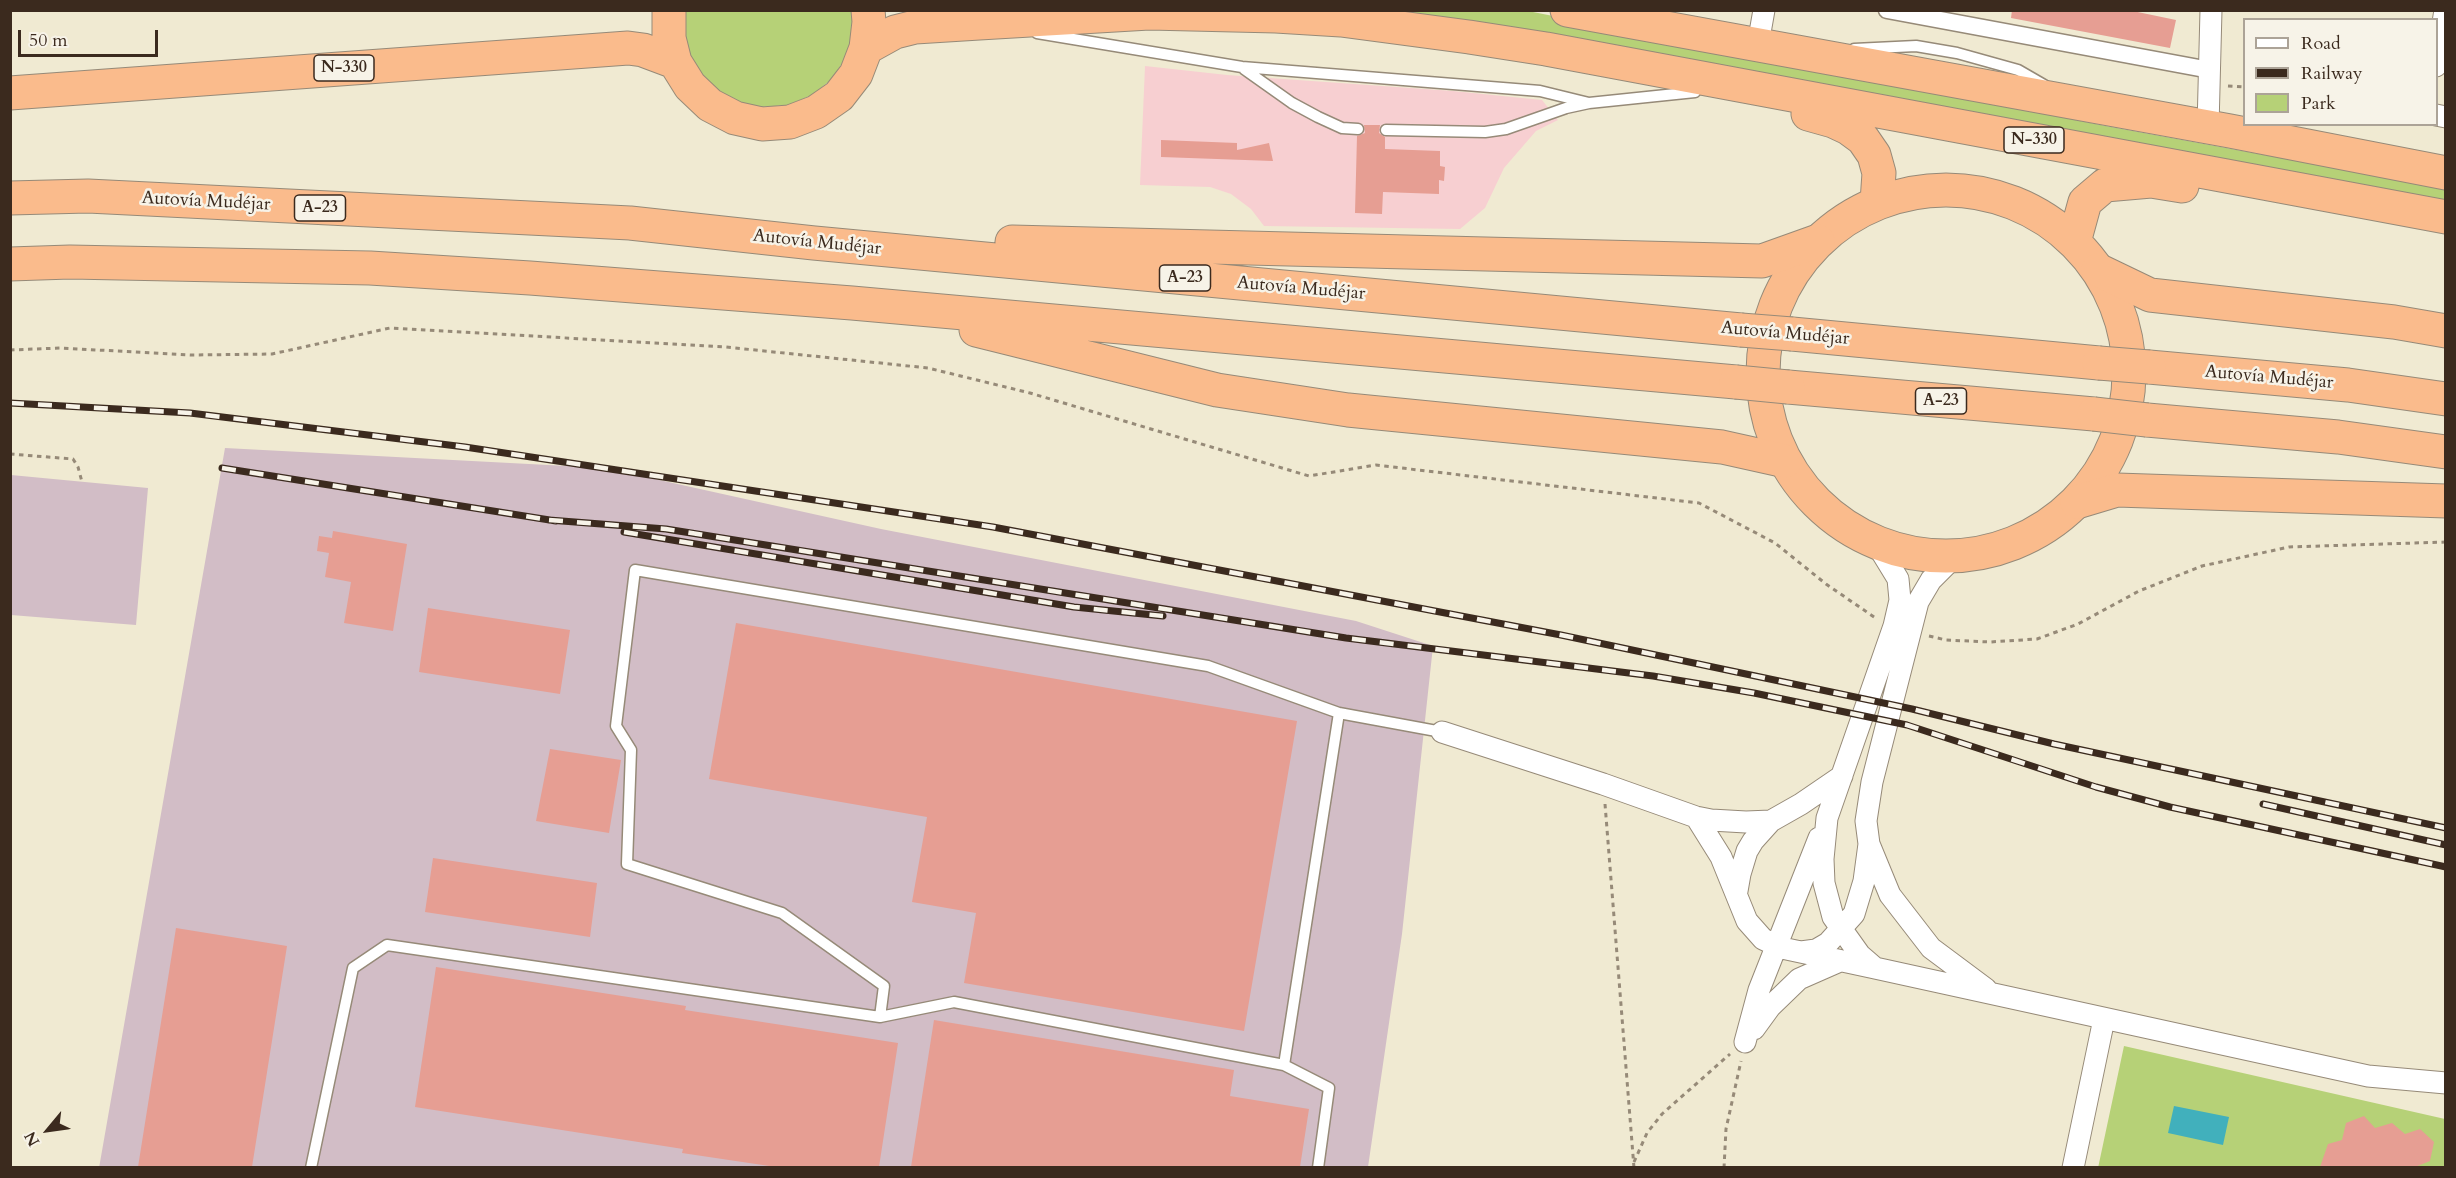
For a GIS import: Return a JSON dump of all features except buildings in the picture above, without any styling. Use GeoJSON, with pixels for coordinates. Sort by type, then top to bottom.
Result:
{"type":"FeatureCollection","features":[{"type":"Feature","properties":{"kind":"highway"},"geometry":{"type":"LineString","coordinates":[[669,10],[669,38],[675,62],[690,86],[710,105],[735,118],[762,124],[790,122],[816,112],[839,96],[856,74],[866,48],[868,10]]}},
{"type":"Feature","properties":{"kind":"highway","name":"N-330"},"geometry":{"type":"LineString","coordinates":[[1567,10],[1682,20],[1758,44],[2445,173]]}},
{"type":"Feature","properties":{"kind":"highway","name":"N-330"},"geometry":{"type":"LineString","coordinates":[[866,48],[895,32],[915,27],[1149,13],[1276,16],[1405,27],[1622,64],[2445,217]]}},
{"type":"Feature","properties":{"kind":"highway","name":"N-330"},"geometry":{"type":"LineString","coordinates":[[10,93],[628,48],[642,50],[675,62]]}},
{"type":"Feature","properties":{"kind":"highway"},"geometry":{"type":"LineString","coordinates":[[1622,64],[1655,84],[1804,113],[1848,128],[1863,140],[1874,155],[1879,173],[1877,202]]}},
{"type":"Feature","properties":{"kind":"highway"},"geometry":{"type":"LineString","coordinates":[[2074,242],[2085,202],[2105,185],[2151,181],[2445,235]]}},
{"type":"Feature","properties":{"kind":"highway"},"geometry":{"type":"LineString","coordinates":[[1946,189],[1993,196],[2037,214],[2074,242],[2098,270],[2117,308],[2123,328],[2129,369],[2125,411],[2112,450],[2102,469],[2077,502],[2050,524],[2021,541],[1988,552],[1954,557],[1927,556],[1876,543],[1848,528],[1824,510],[1809,495],[1785,461],[1769,421],[1762,378],[1763,356],[1772,314],[1780,294],[1797,266],[1818,241],[1845,219],[1877,202],[1923,190],[1946,189]]}},
{"type":"Feature","properties":{"kind":"highway","name":"Autovía Mudéjar"},"geometry":{"type":"LineString","coordinates":[[10,198],[88,196],[630,223],[814,243],[2348,385],[2445,399]]}},
{"type":"Feature","properties":{"kind":"highway"},"geometry":{"type":"LineString","coordinates":[[630,223],[812,230],[922,239],[1762,261],[1818,241]]}},
{"type":"Feature","properties":{"kind":"highway","name":"A-23"},"geometry":{"type":"LineString","coordinates":[[10,264],[69,262],[370,268],[530,278],[852,303],[2094,414],[2338,437],[2445,452]]}},
{"type":"Feature","properties":{"kind":"highway"},"geometry":{"type":"LineString","coordinates":[[2098,270],[2150,295],[2394,322],[2445,331]]}},
{"type":"Feature","properties":{"kind":"highway"},"geometry":{"type":"LineString","coordinates":[[852,303],[892,317],[967,328],[1217,390],[1348,410],[1722,447],[1785,461]]}},
{"type":"Feature","properties":{"kind":"highway"},"geometry":{"type":"LineString","coordinates":[[2077,502],[2117,490],[2445,501]]}},
{"type":"Feature","properties":{"kind":"street"},"geometry":{"type":"LineString","coordinates":[[1758,44],[1764,10]]}},
{"type":"Feature","properties":{"kind":"street"},"geometry":{"type":"LineString","coordinates":[[1887,10],[2210,70]]}},
{"type":"Feature","properties":{"kind":"street"},"geometry":{"type":"LineString","coordinates":[[2208,127],[2211,10]]}},
{"type":"Feature","properties":{"kind":"street"},"geometry":{"type":"LineString","coordinates":[[2438,54],[2445,10]]}},
{"type":"Feature","properties":{"kind":"street"},"geometry":{"type":"LineString","coordinates":[[1876,543],[1891,566],[1900,589],[1902,629],[1868,803],[1866,821],[1869,844],[1890,895],[1931,948],[1991,993]]}},
{"type":"Feature","properties":{"kind":"street"},"geometry":{"type":"LineString","coordinates":[[1745,1042],[1759,990],[1902,629],[1925,589],[1954,557]]}},
{"type":"Feature","properties":{"kind":"street"},"geometry":{"type":"LineString","coordinates":[[1442,732],[1696,817],[1729,822],[1771,821]]}},
{"type":"Feature","properties":{"kind":"street"},"geometry":{"type":"LineString","coordinates":[[1737,897],[1740,874],[1753,841],[1771,821],[1842,776]]}},
{"type":"Feature","properties":{"kind":"street"},"geometry":{"type":"LineString","coordinates":[[1696,817],[1721,856],[1752,929],[1762,939],[1777,946],[2368,1076],[2445,1083]]}},
{"type":"Feature","properties":{"kind":"street"},"geometry":{"type":"LineString","coordinates":[[1827,818],[1823,859],[1824,883],[1833,917],[1841,931],[1875,968]]}},
{"type":"Feature","properties":{"kind":"street"},"geometry":{"type":"LineString","coordinates":[[1798,952],[1822,947],[1849,923],[1859,904],[1869,844]]}},
{"type":"Feature","properties":{"kind":"street"},"geometry":{"type":"LineString","coordinates":[[1745,1042],[1770,1007],[1799,979],[1840,961]]}},
{"type":"Feature","properties":{"kind":"street"},"geometry":{"type":"LineString","coordinates":[[2073,1167],[2104,1019]]}},
{"type":"Feature","properties":{"kind":"lane"},"geometry":{"type":"LineString","coordinates":[[979,23],[1242,67],[1540,91],[1590,103]]}},
{"type":"Feature","properties":{"kind":"lane"},"geometry":{"type":"LineString","coordinates":[[1242,67],[1292,103],[1318,117],[1342,128],[1358,129]]}},
{"type":"Feature","properties":{"kind":"lane"},"geometry":{"type":"LineString","coordinates":[[1386,130],[1485,132],[1506,129],[1566,108],[1590,103],[1695,92]]}},
{"type":"Feature","properties":{"kind":"lane"},"geometry":{"type":"LineString","coordinates":[[880,1017],[884,986],[782,913],[627,864],[631,750],[616,726],[635,570],[1208,666],[1339,713],[1442,732]]}},
{"type":"Feature","properties":{"kind":"lane"},"geometry":{"type":"LineString","coordinates":[[1284,1065],[1339,713]]}},
{"type":"Feature","properties":{"kind":"lane"},"geometry":{"type":"LineString","coordinates":[[311,1167],[353,968],[387,945],[880,1017],[954,1002],[1284,1065],[1329,1088],[1318,1167]]}},
{"type":"Feature","properties":{"kind":"path"},"geometry":{"type":"LineString","coordinates":[[10,350],[60,348],[191,355],[272,354],[390,328],[726,347],[928,368],[1030,393],[1309,476],[1376,465],[1699,503],[1775,543],[1870,617],[1902,629],[1946,640],[1990,642],[2037,639],[2078,624],[2139,591],[2202,566],[2289,547],[2445,542]]}},
{"type":"Feature","properties":{"kind":"path"},"geometry":{"type":"LineString","coordinates":[[10,454],[72,459],[78,467],[82,482]]}},
{"type":"Feature","properties":{"kind":"path"},"geometry":{"type":"LineString","coordinates":[[1603,784],[1634,1167]]}},
{"type":"Feature","properties":{"kind":"path"},"geometry":{"type":"LineString","coordinates":[[1634,1162],[1647,1133],[1662,1114],[1705,1074],[1745,1042]]}},
{"type":"Feature","properties":{"kind":"path"},"geometry":{"type":"LineString","coordinates":[[1724,1167],[1726,1129],[1745,1042]]}},
{"type":"Feature","properties":{"kind":"shaded area"},"geometry":{"type":"Polygon","coordinates":[[[1145,66],[1227,75],[1453,91],[1542,100],[1558,120],[1536,131],[1504,168],[1485,208],[1460,229],[1264,226],[1251,209],[1231,194],[1210,187],[1140,185],[1145,66]]]}},
{"type":"Feature","properties":{"kind":"shaded area"},"geometry":{"type":"Polygon","coordinates":[[[225,448],[605,468],[881,529],[1356,621],[1433,646],[1402,934],[1368,1167],[99,1168],[225,448]]]}},
{"type":"Feature","properties":{"kind":"shaded area"},"geometry":{"type":"Polygon","coordinates":[[[11,475],[148,488],[136,625],[11,615],[11,475]]]}},
{"type":"Feature","properties":{"kind":"green space"},"geometry":{"type":"Polygon","coordinates":[[[684,10],[852,11],[854,28],[846,57],[832,79],[812,95],[788,105],[763,107],[737,102],[715,89],[697,70],[685,42],[684,10]]]}},
{"type":"Feature","properties":{"kind":"green space"},"geometry":{"type":"Polygon","coordinates":[[[1513,10],[1533,12],[2106,126],[2445,188],[2445,206],[1336,11],[1513,10]]]}},
{"type":"Feature","properties":{"kind":"green space"},"geometry":{"type":"Polygon","coordinates":[[[2124,1046],[2445,1119],[2445,1167],[2098,1168],[2124,1046]]]}},
{"type":"Feature","properties":{"kind":"water"},"geometry":{"type":"Polygon","coordinates":[[[2174,1106],[2229,1117],[2223,1145],[2168,1133],[2174,1106]]]}},
{"type":"Feature","properties":{"kind":"railway"},"geometry":{"type":"LineString","coordinates":[[10,403],[190,413],[465,447],[993,527],[1561,635],[1912,709],[2054,744],[2446,828]]}},
{"type":"Feature","properties":{"kind":"railway"},"geometry":{"type":"LineString","coordinates":[[222,468],[556,521]]}},
{"type":"Feature","properties":{"kind":"railway"},"geometry":{"type":"LineString","coordinates":[[549,520],[666,529],[1346,638],[1653,676],[1754,693],[1907,725],[2096,787],[2170,807],[2446,867]]}},
{"type":"Feature","properties":{"kind":"railway"},"geometry":{"type":"LineString","coordinates":[[624,532],[1074,607],[1163,616]]}},
{"type":"Feature","properties":{"kind":"railway"},"geometry":{"type":"LineString","coordinates":[[2263,804],[2446,845]]}}]}
